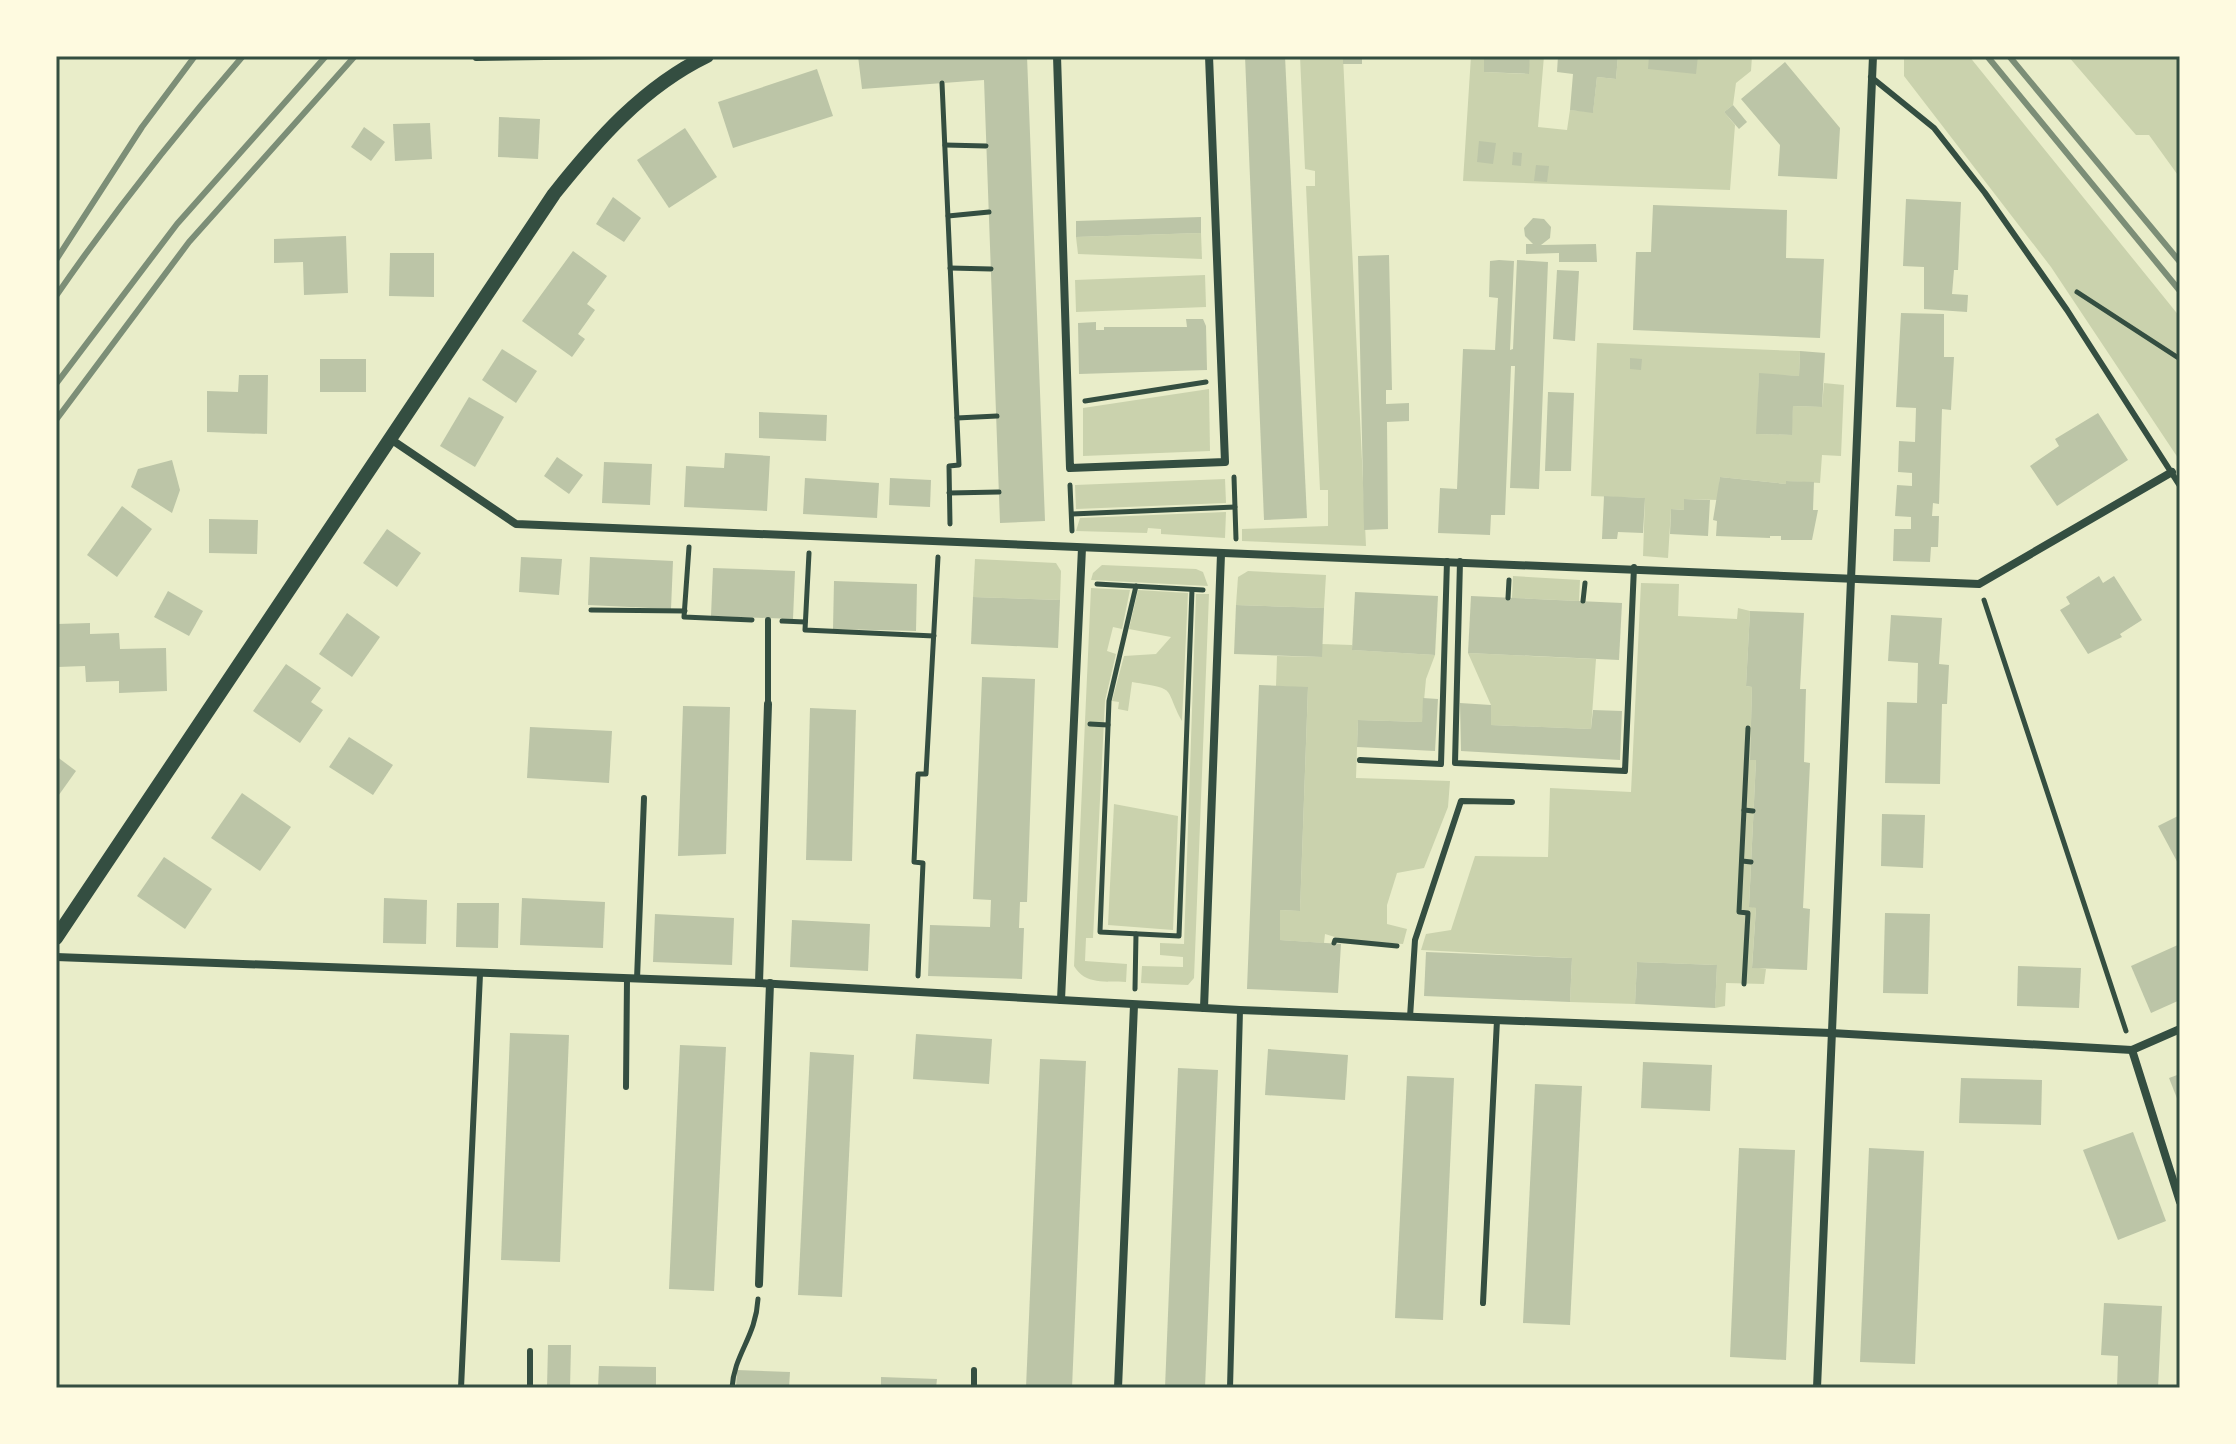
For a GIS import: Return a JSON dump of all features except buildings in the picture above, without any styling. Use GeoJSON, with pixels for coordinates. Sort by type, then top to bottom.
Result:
{"type":"FeatureCollection","features":[{"type":"Feature","properties":{"kind":"street"},"geometry":{"type":"LineString","coordinates":[[56,938],[554,194],[584,157],[646,95],[683,68],[707,56]]}},
{"type":"Feature","properties":{"kind":"street"},"geometry":{"type":"LineString","coordinates":[[1057,56],[1070,468],[1225,462],[1209,56]]}},
{"type":"Feature","properties":{"kind":"street"},"geometry":{"type":"LineString","coordinates":[[1817,1388],[1873,56]]}},
{"type":"Feature","properties":{"kind":"street"},"geometry":{"type":"LineString","coordinates":[[392,440],[516,524],[810,534],[1221,554],[1634,567],[1979,584],[2172,472]]}},
{"type":"Feature","properties":{"kind":"street"},"geometry":{"type":"LineString","coordinates":[[1061,1000],[1082,548]]}},
{"type":"Feature","properties":{"kind":"street"},"geometry":{"type":"LineString","coordinates":[[1204,1008],[1221,554]]}},
{"type":"Feature","properties":{"kind":"street"},"geometry":{"type":"LineString","coordinates":[[759,983],[768,704]]}},
{"type":"Feature","properties":{"kind":"street"},"geometry":{"type":"LineString","coordinates":[[56,957],[770,983],[1134,1005],[1831,1033],[2132,1050],[2180,1029]]}},
{"type":"Feature","properties":{"kind":"street"},"geometry":{"type":"LineString","coordinates":[[759,1284],[770,983]]}},
{"type":"Feature","properties":{"kind":"street"},"geometry":{"type":"LineString","coordinates":[[1118,1388],[1134,1005]]}},
{"type":"Feature","properties":{"kind":"street"},"geometry":{"type":"LineString","coordinates":[[2132,1050],[2180,1202]]}},
{"type":"Feature","properties":{"kind":"lane"},"geometry":{"type":"LineString","coordinates":[[476,58],[619,56]]}},
{"type":"Feature","properties":{"kind":"lane"},"geometry":{"type":"LineString","coordinates":[[1871,77],[1934,128],[1985,193],[2180,486]]}},
{"type":"Feature","properties":{"kind":"lane"},"geometry":{"type":"LineString","coordinates":[[1360,760],[1441,764],[1447,561]]}},
{"type":"Feature","properties":{"kind":"lane"},"geometry":{"type":"LineString","coordinates":[[1460,561],[1455,763],[1625,771],[1634,567]]}},
{"type":"Feature","properties":{"kind":"lane"},"geometry":{"type":"LineString","coordinates":[[768,620],[768,704]]}},
{"type":"Feature","properties":{"kind":"lane"},"geometry":{"type":"LineString","coordinates":[[637,979],[644,798]]}},
{"type":"Feature","properties":{"kind":"lane"},"geometry":{"type":"LineString","coordinates":[[1410,1017],[1414,947],[1461,801],[1512,802]]}},
{"type":"Feature","properties":{"kind":"lane"},"geometry":{"type":"LineString","coordinates":[[461,1388],[480,974]]}},
{"type":"Feature","properties":{"kind":"lane"},"geometry":{"type":"LineString","coordinates":[[626,1087],[627,979]]}},
{"type":"Feature","properties":{"kind":"lane"},"geometry":{"type":"LineString","coordinates":[[1230,1388],[1240,1010]]}},
{"type":"Feature","properties":{"kind":"lane"},"geometry":{"type":"LineString","coordinates":[[1483,1303],[1497,1020]]}},
{"type":"Feature","properties":{"kind":"lane"},"geometry":{"type":"LineString","coordinates":[[530,1351],[530,1388]]}},
{"type":"Feature","properties":{"kind":"lane"},"geometry":{"type":"LineString","coordinates":[[974,1370],[974,1388]]}},
{"type":"Feature","properties":{"kind":"path"},"geometry":{"type":"LineString","coordinates":[[942,83],[959,465],[949,466],[951,541]]}},
{"type":"Feature","properties":{"kind":"path"},"geometry":{"type":"LineString","coordinates":[[945,145],[986,146]]}},
{"type":"Feature","properties":{"kind":"path"},"geometry":{"type":"LineString","coordinates":[[948,216],[989,212]]}},
{"type":"Feature","properties":{"kind":"path"},"geometry":{"type":"LineString","coordinates":[[950,268],[991,269]]}},
{"type":"Feature","properties":{"kind":"path"},"geometry":{"type":"LineString","coordinates":[[2075,291],[2180,359]]}},
{"type":"Feature","properties":{"kind":"path"},"geometry":{"type":"LineString","coordinates":[[1067,404],[1223,380]]}},
{"type":"Feature","properties":{"kind":"path"},"geometry":{"type":"LineString","coordinates":[[957,418],[997,416]]}},
{"type":"Feature","properties":{"kind":"path"},"geometry":{"type":"LineString","coordinates":[[1225,462],[1234,476],[1236,554]]}},
{"type":"Feature","properties":{"kind":"path"},"geometry":{"type":"LineString","coordinates":[[1070,468],[1072,514],[1235,507]]}},
{"type":"Feature","properties":{"kind":"path"},"geometry":{"type":"LineString","coordinates":[[949,493],[999,492]]}},
{"type":"Feature","properties":{"kind":"path"},"geometry":{"type":"LineString","coordinates":[[690,530],[684,617],[805,622]]}},
{"type":"Feature","properties":{"kind":"path"},"geometry":{"type":"LineString","coordinates":[[810,534],[805,630],[934,636]]}},
{"type":"Feature","properties":{"kind":"path"},"geometry":{"type":"LineString","coordinates":[[917,992],[923,863],[914,862],[918,774],[926,774],[939,540]]}},
{"type":"Feature","properties":{"kind":"path"},"geometry":{"type":"LineString","coordinates":[[1080,583],[1136,586],[1192,590],[1179,936],[1100,932],[1109,701],[1136,586]]}},
{"type":"Feature","properties":{"kind":"path"},"geometry":{"type":"LineString","coordinates":[[1979,584],[2132,1050]]}},
{"type":"Feature","properties":{"kind":"path"},"geometry":{"type":"LineString","coordinates":[[591,610],[685,611]]}},
{"type":"Feature","properties":{"kind":"path"},"geometry":{"type":"LineString","coordinates":[[1744,984],[1748,913],[1739,912],[1740,833],[1748,728]]}},
{"type":"Feature","properties":{"kind":"path"},"geometry":{"type":"LineString","coordinates":[[1744,810],[1753,811]]}},
{"type":"Feature","properties":{"kind":"path"},"geometry":{"type":"LineString","coordinates":[[1742,861],[1751,862]]}},
{"type":"Feature","properties":{"kind":"path"},"geometry":{"type":"LineString","coordinates":[[1134,1005],[1136,934]]}},
{"type":"Feature","properties":{"kind":"path"},"geometry":{"type":"LineString","coordinates":[[1334,943],[1335,940],[1414,947]]}},
{"type":"Feature","properties":{"kind":"path"},"geometry":{"type":"LineString","coordinates":[[732,1388],[733,1372],[757,1323],[759,1284]]}},
{"type":"Feature","properties":{"kind":"green space"},"geometry":{"type":"Polygon","coordinates":[[[1300,56],[1343,56],[1366,546],[1242,541],[1242,529],[1328,526],[1328,490],[1320,490],[1306,186],[1315,186],[1315,171],[1305,169],[1300,56]]]}},
{"type":"Feature","properties":{"kind":"green space"},"geometry":{"type":"Polygon","coordinates":[[[1471,56],[1484,56],[1484,72],[1528,74],[1530,56],[1544,56],[1538,127],[1567,130],[1570,110],[1593,112],[1597,77],[1616,79],[1618,56],[1752,56],[1751,71],[1736,83],[1733,105],[1724,112],[1735,125],[1730,190],[1463,181],[1471,56]]]}},
{"type":"Feature","properties":{"kind":"green space"},"geometry":{"type":"Polygon","coordinates":[[[1904,56],[1969,56],[2180,317],[2180,461],[2051,267],[1904,76],[1904,56]]]}},
{"type":"Feature","properties":{"kind":"green space"},"geometry":{"type":"Polygon","coordinates":[[[2068,56],[2180,56],[2180,178],[2149,135],[2136,135],[2068,56]]]}},
{"type":"Feature","properties":{"kind":"green space"},"geometry":{"type":"Polygon","coordinates":[[[1201,233],[1202,259],[1078,254],[1076,237],[1201,233]]]}},
{"type":"Feature","properties":{"kind":"green space"},"geometry":{"type":"Polygon","coordinates":[[[1205,275],[1206,307],[1076,312],[1075,280],[1205,275]]]}},
{"type":"Feature","properties":{"kind":"green space"},"geometry":{"type":"Polygon","coordinates":[[[1597,343],[1800,351],[1799,376],[1759,374],[1757,434],[1791,435],[1793,406],[1822,407],[1824,383],[1844,385],[1841,456],[1822,455],[1820,483],[1787,481],[1786,484],[1720,477],[1718,500],[1685,499],[1684,510],[1671,509],[1668,558],[1643,556],[1645,498],[1591,496],[1597,343]]]}},
{"type":"Feature","properties":{"kind":"green space"},"geometry":{"type":"Polygon","coordinates":[[[1209,389],[1210,451],[1083,456],[1083,408],[1209,389]]]}},
{"type":"Feature","properties":{"kind":"green space"},"geometry":{"type":"Polygon","coordinates":[[[1225,479],[1226,503],[1076,509],[1075,485],[1225,479]]]}},
{"type":"Feature","properties":{"kind":"green space"},"geometry":{"type":"Polygon","coordinates":[[[1226,512],[1225,538],[1161,534],[1161,529],[1148,528],[1147,533],[1076,531],[1080,518],[1226,512]]]}},
{"type":"Feature","properties":{"kind":"green space"},"geometry":{"type":"Polygon","coordinates":[[[975,559],[1056,563],[1061,571],[1060,600],[973,597],[975,559]]]}},
{"type":"Feature","properties":{"kind":"green space"},"geometry":{"type":"Polygon","coordinates":[[[1102,565],[1196,569],[1203,572],[1208,586],[1091,580],[1093,573],[1102,565]]]}},
{"type":"Feature","properties":{"kind":"green space"},"geometry":{"type":"Polygon","coordinates":[[[1248,571],[1326,575],[1324,608],[1236,605],[1238,577],[1248,571]]]}},
{"type":"Feature","properties":{"kind":"green space"},"geometry":{"type":"Polygon","coordinates":[[[1513,576],[1580,580],[1579,601],[1512,598],[1513,576]]]}},
{"type":"Feature","properties":{"kind":"green space"},"geometry":{"type":"Polygon","coordinates":[[[1641,583],[1679,584],[1678,616],[1737,619],[1738,608],[1750,611],[1746,686],[1752,687],[1750,760],[1756,760],[1749,906],[1756,908],[1752,967],[1766,969],[1764,984],[1726,983],[1725,1006],[1715,1008],[1717,965],[1637,962],[1635,1004],[1570,1002],[1572,958],[1421,950],[1426,934],[1451,930],[1475,856],[1548,857],[1550,788],[1631,792],[1641,583]]]}},
{"type":"Feature","properties":{"kind":"green space"},"geometry":{"type":"Polygon","coordinates":[[[1091,588],[1130,590],[1122,629],[1113,627],[1107,651],[1116,654],[1105,701],[1093,938],[1086,938],[1085,961],[1127,964],[1126,982],[1090,979],[1074,966],[1091,588]]]}},
{"type":"Feature","properties":{"kind":"green space"},"geometry":{"type":"Polygon","coordinates":[[[1138,590],[1188,593],[1182,721],[1168,691],[1157,687],[1132,682],[1128,711],[1118,709],[1119,702],[1112,701],[1124,656],[1156,654],[1171,637],[1129,629],[1138,590]]]}},
{"type":"Feature","properties":{"kind":"green space"},"geometry":{"type":"Polygon","coordinates":[[[1196,594],[1209,594],[1194,978],[1188,985],[1141,983],[1142,966],[1183,967],[1183,957],[1160,955],[1160,943],[1184,944],[1196,594]]]}},
{"type":"Feature","properties":{"kind":"green space"},"geometry":{"type":"Polygon","coordinates":[[[1322,644],[1352,645],[1353,650],[1435,655],[1426,679],[1422,722],[1358,720],[1356,778],[1450,781],[1448,807],[1424,868],[1397,873],[1387,905],[1387,924],[1407,929],[1403,944],[1345,940],[1325,934],[1324,943],[1280,940],[1280,910],[1300,911],[1308,688],[1276,686],[1277,656],[1322,657],[1322,644]]]}},
{"type":"Feature","properties":{"kind":"green space"},"geometry":{"type":"Polygon","coordinates":[[[1468,653],[1596,659],[1591,729],[1491,725],[1491,705],[1468,653]]]}},
{"type":"Feature","properties":{"kind":"green space"},"geometry":{"type":"Polygon","coordinates":[[[1114,804],[1178,816],[1173,930],[1108,925],[1114,804]]]}},
{"type":"Feature","properties":{"kind":"railway"},"geometry":{"type":"LineString","coordinates":[[56,260],[142,127],[195,56]]}},
{"type":"Feature","properties":{"kind":"railway"},"geometry":{"type":"LineString","coordinates":[[56,296],[146,173],[243,56]]}},
{"type":"Feature","properties":{"kind":"railway"},"geometry":{"type":"LineString","coordinates":[[56,384],[177,224],[326,56]]}},
{"type":"Feature","properties":{"kind":"railway"},"geometry":{"type":"LineString","coordinates":[[56,420],[189,242],[355,56]]}},
{"type":"Feature","properties":{"kind":"railway"},"geometry":{"type":"LineString","coordinates":[[1987,56],[2180,291]]}},
{"type":"Feature","properties":{"kind":"railway"},"geometry":{"type":"LineString","coordinates":[[2009,56],[2180,262]]}}]}
